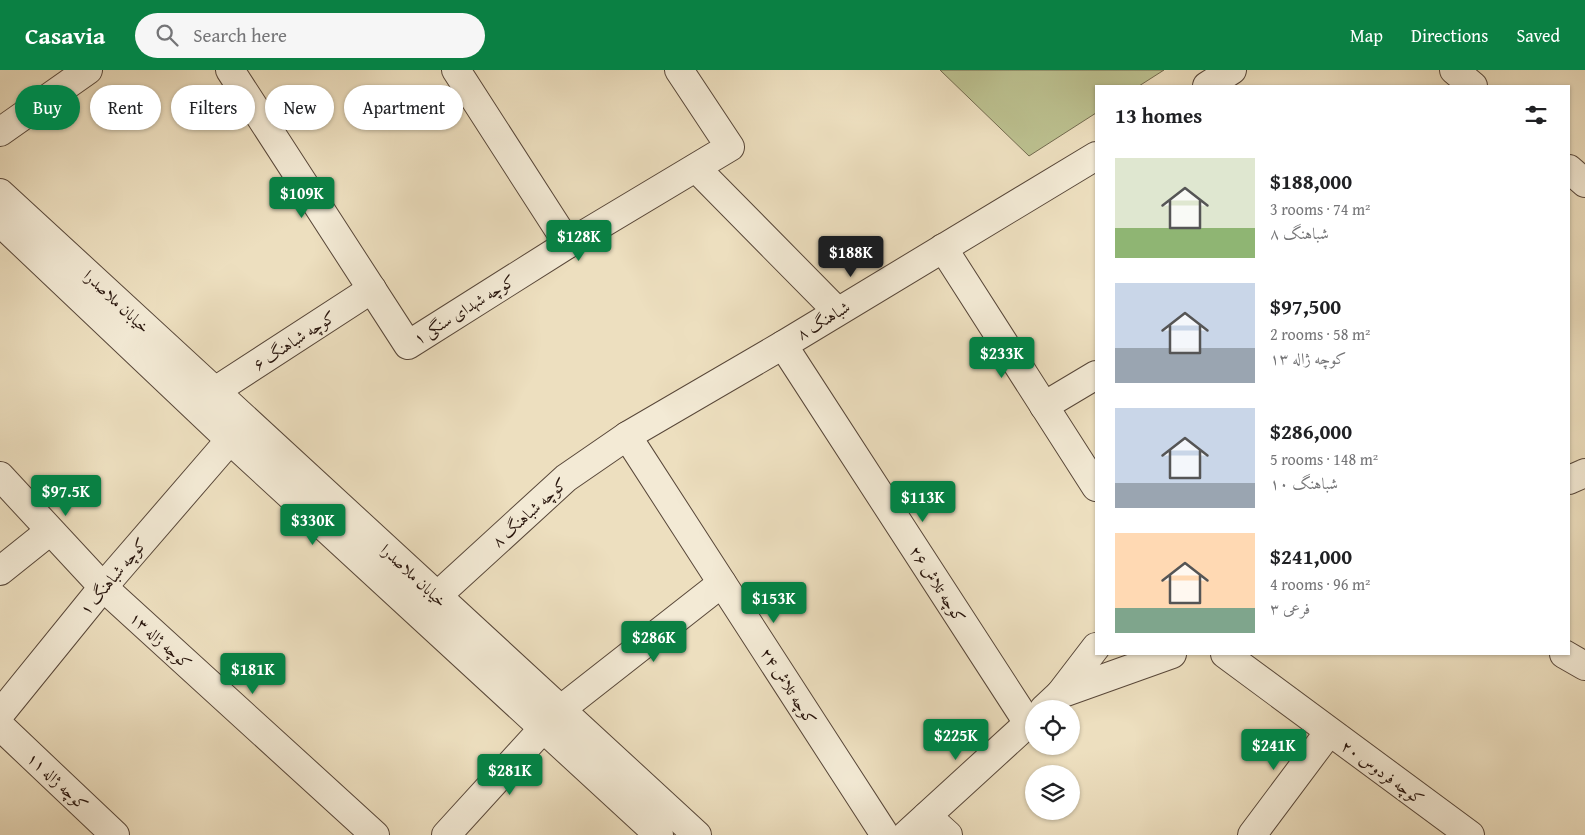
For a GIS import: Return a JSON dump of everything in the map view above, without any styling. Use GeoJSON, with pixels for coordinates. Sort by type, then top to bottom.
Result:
{"type":"FeatureCollection","features":[{"type":"Feature","properties":{"kind":"street"},"geometry":{"type":"LineString","coordinates":[[0,132],[88,70]]}},
{"type":"Feature","properties":{"kind":"street","name":"کوچه شهدای سنگی ۱"},"geometry":{"type":"LineString","coordinates":[[230,70],[408,345],[568,244],[730,147],[679,70]]}},
{"type":"Feature","properties":{"kind":"street"},"geometry":{"type":"LineString","coordinates":[[456,70],[568,244]]}},
{"type":"Feature","properties":{"kind":"street"},"geometry":{"type":"LineString","coordinates":[[1209,85],[1232,70]]}},
{"type":"Feature","properties":{"kind":"street"},"geometry":{"type":"LineString","coordinates":[[1454,70],[1472,85]]}},
{"type":"Feature","properties":{"kind":"street","name":"شباهنگ ۸"},"geometry":{"type":"LineString","coordinates":[[627,436],[783,345],[1095,157]]}},
{"type":"Feature","properties":{"kind":"street"},"geometry":{"type":"LineString","coordinates":[[696,168],[837,311]]}},
{"type":"Feature","properties":{"kind":"street"},"geometry":{"type":"LineString","coordinates":[[1570,170],[1585,183]]}},
{"type":"Feature","properties":{"kind":"street","name":"خیابان ملاصدرا"},"geometry":{"type":"LineString","coordinates":[[0,193],[437,596],[659,835]]}},
{"type":"Feature","properties":{"kind":"street","name":"خیابان ملاصدرا"},"geometry":{"type":"LineString","coordinates":[[0,222],[230,440],[551,719],[697,835]]}},
{"type":"Feature","properties":{"kind":"street"},"geometry":{"type":"LineString","coordinates":[[943,248],[1095,485]]}},
{"type":"Feature","properties":{"kind":"street","name":"کوچه شباهنگ ۶"},"geometry":{"type":"LineString","coordinates":[[215,391],[372,289]]}},
{"type":"Feature","properties":{"kind":"street","name":"کوچه تلاش ۲۶"},"geometry":{"type":"LineString","coordinates":[[783,345],[1033,700]]}},
{"type":"Feature","properties":{"kind":"street"},"geometry":{"type":"LineString","coordinates":[[1044,406],[1095,376]]}},
{"type":"Feature","properties":{"kind":"street","name":"کوچه تلاش ۲۴"},"geometry":{"type":"LineString","coordinates":[[627,436],[885,835]]}},
{"type":"Feature","properties":{"kind":"street","name":"کوچه شباهنگ ۸"},"geometry":{"type":"LineString","coordinates":[[437,596],[566,478],[627,436]]}},
{"type":"Feature","properties":{"kind":"street","name":"کوچه شباهنگ ۱"},"geometry":{"type":"LineString","coordinates":[[0,714],[103,587],[230,440]]}},
{"type":"Feature","properties":{"kind":"street","name":"کوچه ژاله ۱۳"},"geometry":{"type":"LineString","coordinates":[[0,476],[103,587],[375,835]]}},
{"type":"Feature","properties":{"kind":"street"},"geometry":{"type":"LineString","coordinates":[[0,571],[50,531]]}},
{"type":"Feature","properties":{"kind":"street"},"geometry":{"type":"LineString","coordinates":[[446,835],[551,719],[722,583]]}},
{"type":"Feature","properties":{"kind":"street"},"geometry":{"type":"LineString","coordinates":[[1050,700],[1095,648]]}},
{"type":"Feature","properties":{"kind":"street"},"geometry":{"type":"LineString","coordinates":[[1066,700],[1170,655]]}},
{"type":"Feature","properties":{"kind":"street","name":"کوچه فردوس ۲۰"},"geometry":{"type":"LineString","coordinates":[[1226,655],[1470,835]]}},
{"type":"Feature","properties":{"kind":"street"},"geometry":{"type":"LineString","coordinates":[[1566,655],[1585,666]]}},
{"type":"Feature","properties":{"kind":"street","name":"کوچه ژاله ۱۱"},"geometry":{"type":"LineString","coordinates":[[0,726],[115,835]]}},
{"type":"Feature","properties":{"kind":"street"},"geometry":{"type":"LineString","coordinates":[[906,835],[1025,726]]}},
{"type":"Feature","properties":{"kind":"street"},"geometry":{"type":"LineString","coordinates":[[1252,835],[1329,732]]}},
{"type":"Feature","properties":{"kind":"street"},"geometry":{"type":"LineString","coordinates":[[927,816],[948,835]]}},
{"type":"Feature","properties":{"kind":"green space"},"geometry":{"type":"Polygon","coordinates":[[[940,70],[1164,70],[1141,85],[1095,85],[1095,114],[1029,156],[940,70]]]}}]}
